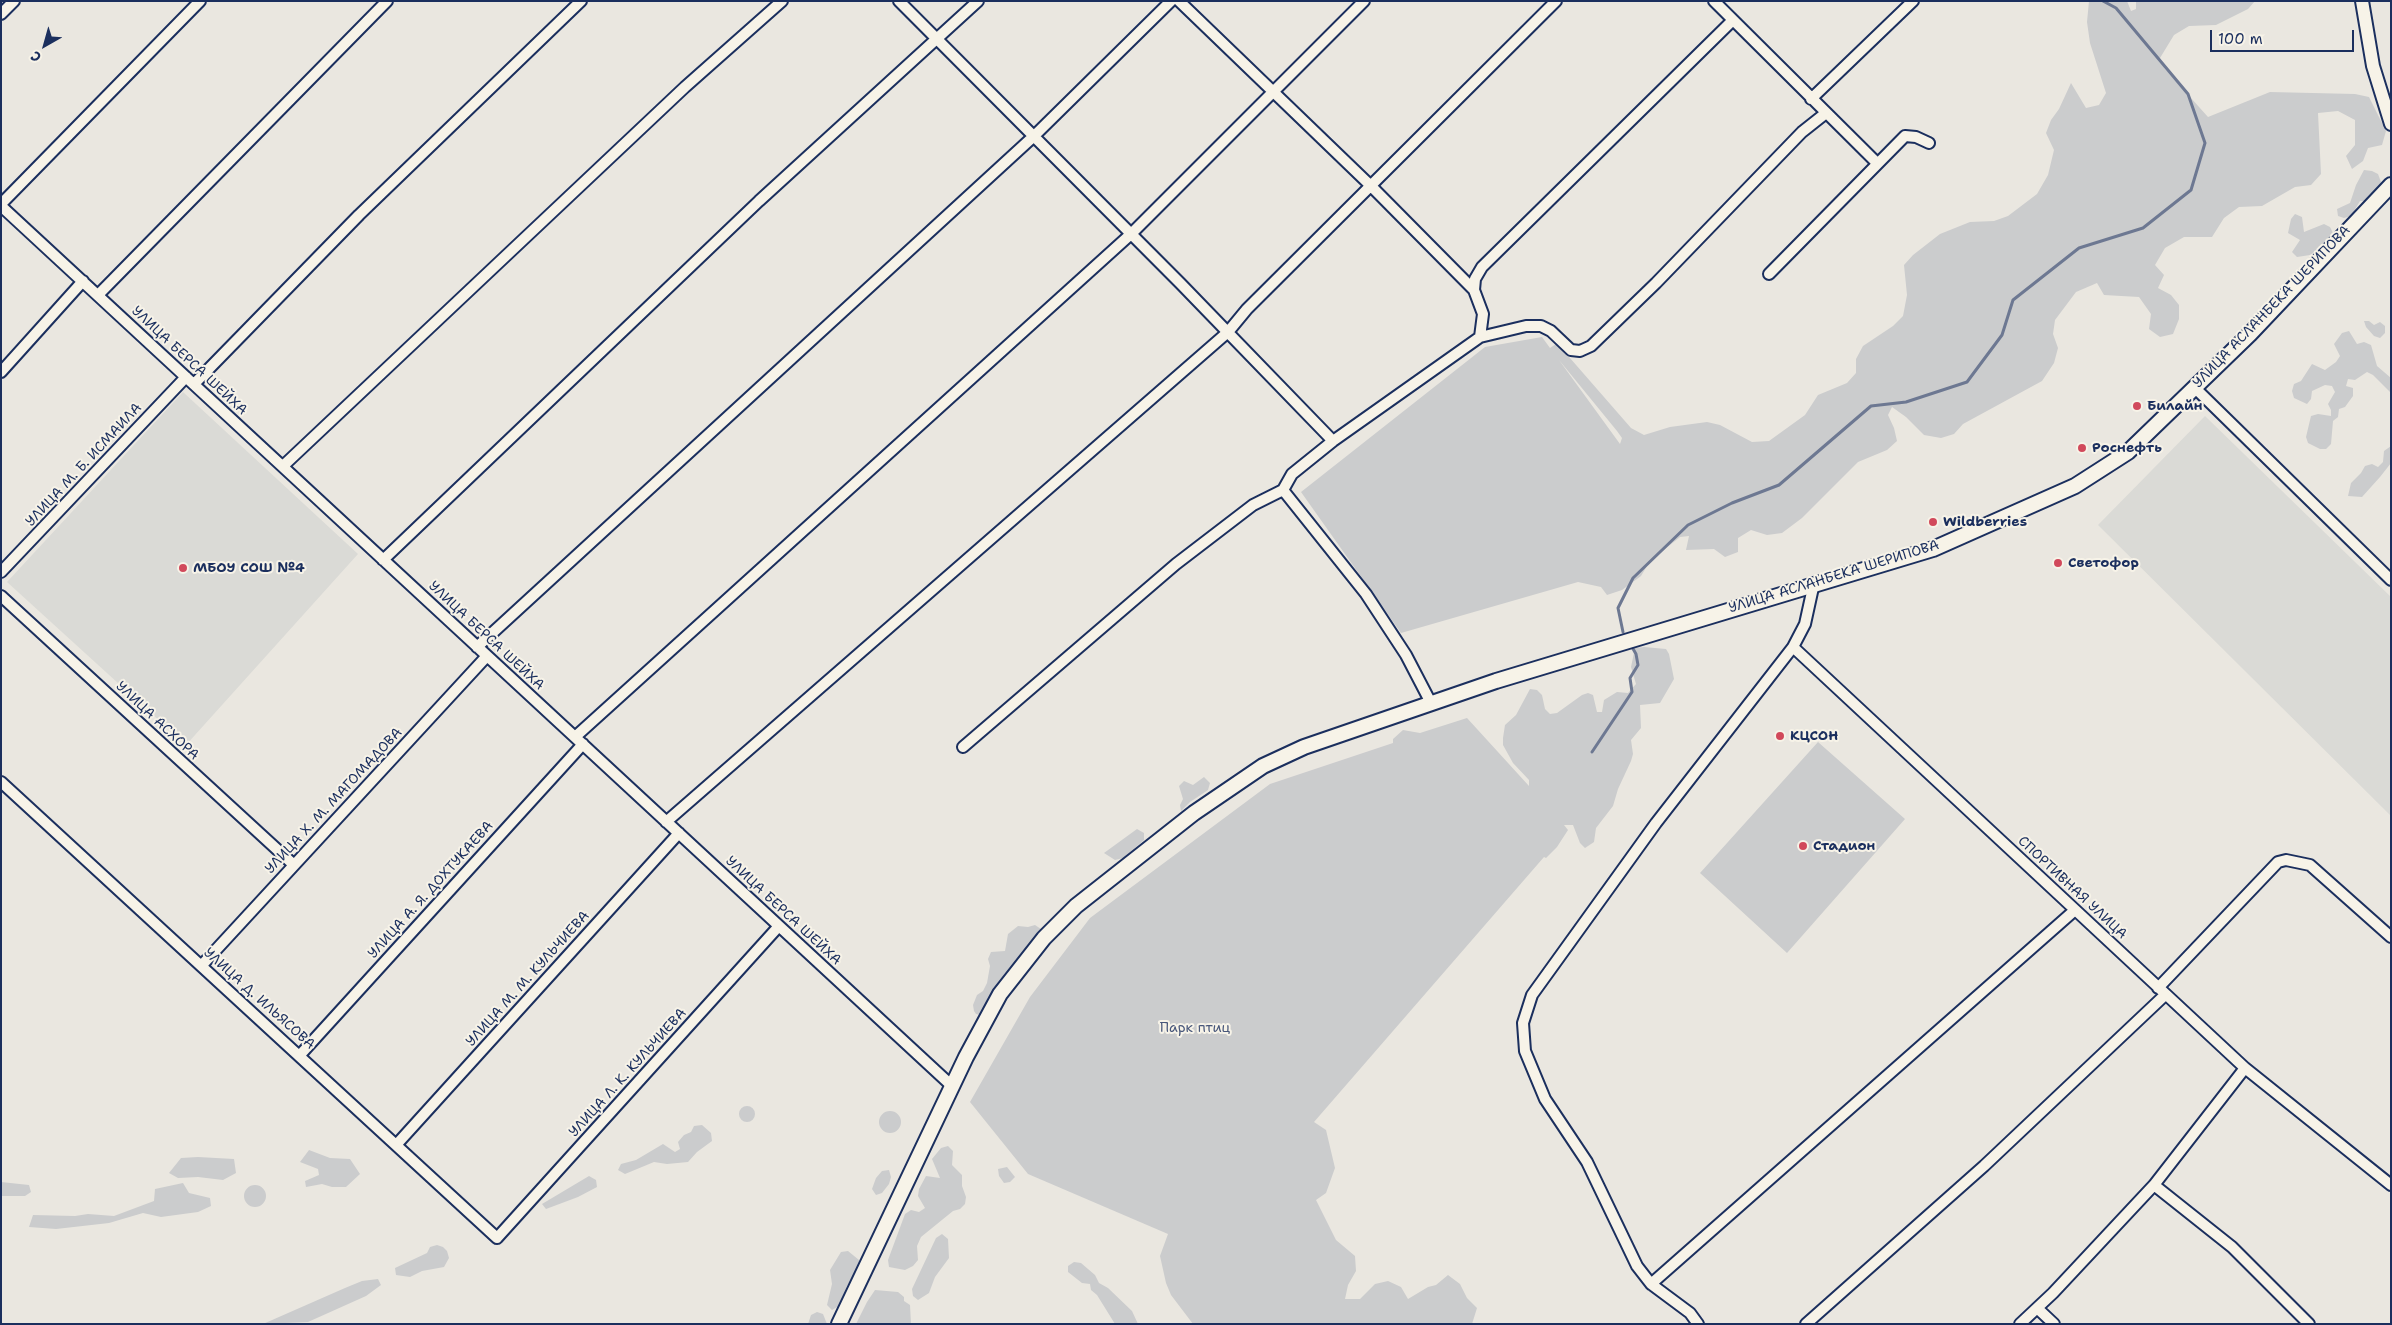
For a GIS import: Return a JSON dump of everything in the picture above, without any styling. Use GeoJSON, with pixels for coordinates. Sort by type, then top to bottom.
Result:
{"type":"FeatureCollection","features":[{"type":"Feature","properties":{"kind":"main road","name":"УЛИЦА АСЛАНБЕКА ШЕРИПОВА"},"geometry":{"type":"LineString","coordinates":[[839,1324],[952,1086],[1000,994],[1044,938],[1076,906],[1194,812],[1263,766],[1304,747],[1496,681],[1814,583],[1933,549],[2075,486],[2128,452],[2250,334],[2388,189]]}},
{"type":"Feature","properties":{"kind":"street"},"geometry":{"type":"LineString","coordinates":[[1,14],[14,1]]}},
{"type":"Feature","properties":{"kind":"street"},"geometry":{"type":"LineString","coordinates":[[1,205],[200,1]]}},
{"type":"Feature","properties":{"kind":"street"},"geometry":{"type":"LineString","coordinates":[[98,295],[387,1]]}},
{"type":"Feature","properties":{"kind":"street"},"geometry":{"type":"LineString","coordinates":[[194,384],[359,215],[581,1]]}},
{"type":"Feature","properties":{"kind":"street"},"geometry":{"type":"LineString","coordinates":[[282,466],[684,87],[782,1]]}},
{"type":"Feature","properties":{"kind":"street"},"geometry":{"type":"LineString","coordinates":[[899,1],[1228,332],[1333,441]]}},
{"type":"Feature","properties":{"kind":"street"},"geometry":{"type":"LineString","coordinates":[[383,560],[759,201],[938,40],[978,1]]}},
{"type":"Feature","properties":{"kind":"street"},"geometry":{"type":"LineString","coordinates":[[477,647],[1034,136],[1171,1]]}},
{"type":"Feature","properties":{"kind":"street"},"geometry":{"type":"LineString","coordinates":[[1179,1],[1371,186],[1474,290],[1483,314],[1480,337]]}},
{"type":"Feature","properties":{"kind":"street","name":"УЛИЦА А. Я. ДОХТУКАЕВА"},"geometry":{"type":"LineString","coordinates":[[300,1055],[579,741],[1131,234],[1364,1]]}},
{"type":"Feature","properties":{"kind":"street"},"geometry":{"type":"LineString","coordinates":[[666,822],[1228,332],[1247,309],[1556,1]]}},
{"type":"Feature","properties":{"kind":"street"},"geometry":{"type":"LineString","coordinates":[[1714,1],[1876,162]]}},
{"type":"Feature","properties":{"kind":"street"},"geometry":{"type":"LineString","coordinates":[[1811,99],[1913,1]]}},
{"type":"Feature","properties":{"kind":"street"},"geometry":{"type":"LineString","coordinates":[[2362,1],[2373,66],[2391,124]]}},
{"type":"Feature","properties":{"kind":"street"},"geometry":{"type":"LineString","coordinates":[[1474,290],[1475,279],[1482,267],[1732,20]]}},
{"type":"Feature","properties":{"kind":"street"},"geometry":{"type":"LineString","coordinates":[[963,747],[1176,564],[1253,505],[1282,490],[1292,474],[1333,441],[1480,337],[1526,326],[1541,326],[1551,331],[1571,350],[1580,351],[1591,346],[1656,283],[1802,132],[1826,114]]}},
{"type":"Feature","properties":{"kind":"street"},"geometry":{"type":"LineString","coordinates":[[1769,274],[1876,162],[1905,136],[1916,137],[1929,143]]}},
{"type":"Feature","properties":{"kind":"street"},"geometry":{"type":"LineString","coordinates":[[2388,189],[2391,176]]}},
{"type":"Feature","properties":{"kind":"street","name":"УЛИЦА БЕРСА ШЕЙХА"},"geometry":{"type":"LineString","coordinates":[[1,205],[952,1086]]}},
{"type":"Feature","properties":{"kind":"street"},"geometry":{"type":"LineString","coordinates":[[1,372],[83,281]]}},
{"type":"Feature","properties":{"kind":"street","name":"УЛИЦА М. Б. ИСМАИЛА"},"geometry":{"type":"LineString","coordinates":[[1,572],[186,377]]}},
{"type":"Feature","properties":{"kind":"street"},"geometry":{"type":"LineString","coordinates":[[2194,387],[2391,580]]}},
{"type":"Feature","properties":{"kind":"street"},"geometry":{"type":"LineString","coordinates":[[1282,490],[1366,594],[1406,654],[1431,704]]}},
{"type":"Feature","properties":{"kind":"street"},"geometry":{"type":"LineString","coordinates":[[1698,1324],[1690,1313],[1651,1284],[1637,1266],[1587,1162],[1545,1099],[1525,1051],[1523,1023],[1532,995],[1538,986],[1656,823],[1793,647],[1805,624],[1814,583]]}},
{"type":"Feature","properties":{"kind":"street","name":"УЛИЦА АСХОРА"},"geometry":{"type":"LineString","coordinates":[[1,596],[294,865]]}},
{"type":"Feature","properties":{"kind":"street","name":"СПОРТИВНАЯ УЛИЦА"},"geometry":{"type":"LineString","coordinates":[[1793,647],[2245,1068],[2391,1185]]}},
{"type":"Feature","properties":{"kind":"street","name":"УЛИЦА Х. М. МАГОМАДОВА"},"geometry":{"type":"LineString","coordinates":[[202,965],[487,656]]}},
{"type":"Feature","properties":{"kind":"street","name":"УЛИЦА Д. ИЛЬЯСОВА"},"geometry":{"type":"LineString","coordinates":[[1,782],[397,1144],[497,1238]]}},
{"type":"Feature","properties":{"kind":"street","name":"УЛИЦА М. М. КУЛЬЧИЕВА"},"geometry":{"type":"LineString","coordinates":[[397,1144],[679,833]]}},
{"type":"Feature","properties":{"kind":"street"},"geometry":{"type":"LineString","coordinates":[[1806,1324],[1984,1166],[2161,991],[2278,862],[2286,860],[2310,864],[2391,937]]}},
{"type":"Feature","properties":{"kind":"street"},"geometry":{"type":"LineString","coordinates":[[1651,1284],[2075,910]]}},
{"type":"Feature","properties":{"kind":"street","name":"УЛИЦА Л. К. КУЛЬЧИЕВА"},"geometry":{"type":"LineString","coordinates":[[497,1238],[779,926]]}},
{"type":"Feature","properties":{"kind":"street"},"geometry":{"type":"LineString","coordinates":[[2020,1324],[2154,1185],[2245,1068]]}},
{"type":"Feature","properties":{"kind":"street"},"geometry":{"type":"LineString","coordinates":[[2154,1185],[2232,1247],[2309,1324]]}},
{"type":"Feature","properties":{"kind":"street"},"geometry":{"type":"LineString","coordinates":[[2037,1308],[2054,1324]]}},
{"type":"Feature","properties":{"kind":"shaded area","name":"МБОУ СОШ №4"},"geometry":{"type":"Polygon","coordinates":[[[183,392],[358,554],[186,745],[7,582],[183,392]]]}},
{"type":"Feature","properties":{"kind":"shaded area"},"geometry":{"type":"Polygon","coordinates":[[[2205,416],[2391,597],[2391,816],[2098,525],[2205,416]]]}},
{"type":"Feature","properties":{"kind":"green space"},"geometry":{"type":"Polygon","coordinates":[[[2089,1],[2127,1],[2131,11],[2136,9],[2136,1],[2255,1],[2248,9],[2216,25],[2189,26],[2174,35],[2160,58],[2165,69],[2208,117],[2270,92],[2355,94],[2369,97],[2386,131],[2382,145],[2368,148],[2363,161],[2352,169],[2346,156],[2355,145],[2355,120],[2338,111],[2318,113],[2321,174],[2311,185],[2295,187],[2262,206],[2239,207],[2224,218],[2212,237],[2184,237],[2165,248],[2155,265],[2164,275],[2158,288],[2171,295],[2179,305],[2179,319],[2173,334],[2160,337],[2149,329],[2151,314],[2139,297],[2104,295],[2097,283],[2076,292],[2055,320],[2053,334],[2058,348],[2054,363],[2042,381],[1963,424],[1954,434],[1941,438],[1924,435],[1906,417],[1892,407],[1888,415],[1897,441],[1887,450],[1858,462],[1802,518],[1782,533],[1767,535],[1751,530],[1738,538],[1738,552],[1725,557],[1714,549],[1686,550],[1689,536],[1680,537],[1650,561],[1641,576],[1622,590],[1607,595],[1601,587],[1578,582],[1401,633],[1301,492],[1485,347],[1542,337],[1550,348],[1556,344],[1563,350],[1631,428],[1644,435],[1670,427],[1707,422],[1720,425],[1752,442],[1769,441],[1805,415],[1818,395],[1847,383],[1856,373],[1856,359],[1863,346],[1893,326],[1903,316],[1907,295],[1904,265],[1913,255],[1940,234],[1970,222],[1994,221],[2008,216],[2037,194],[2048,175],[2054,150],[2046,133],[2071,83],[2086,108],[2099,105],[2106,93],[2090,43],[2087,22],[2089,1]],[[1559,360],[1620,444],[1622,438],[1559,360]]]}},
{"type":"Feature","properties":{"kind":"green space"},"geometry":{"type":"Polygon","coordinates":[[[2364,170],[2378,174],[2381,182],[2379,189],[2367,201],[2360,201],[2351,216],[2344,218],[2338,216],[2337,209],[2350,203],[2356,185],[2364,170]]]}},
{"type":"Feature","properties":{"kind":"green space"},"geometry":{"type":"Polygon","coordinates":[[[2295,214],[2302,217],[2304,232],[2324,224],[2330,227],[2333,233],[2332,240],[2310,255],[2297,257],[2292,252],[2300,240],[2288,233],[2291,219],[2295,214]]]}},
{"type":"Feature","properties":{"kind":"green space"},"geometry":{"type":"Polygon","coordinates":[[[2364,321],[2369,321],[2374,325],[2380,322],[2385,326],[2385,333],[2380,338],[2374,336],[2366,327],[2364,321]]]}},
{"type":"Feature","properties":{"kind":"green space"},"geometry":{"type":"Polygon","coordinates":[[[2349,331],[2357,344],[2364,342],[2371,345],[2377,366],[2391,378],[2391,393],[2373,375],[2367,372],[2355,380],[2348,379],[2346,386],[2353,388],[2353,396],[2345,407],[2339,409],[2338,417],[2333,421],[2331,444],[2326,449],[2320,449],[2308,443],[2306,437],[2311,416],[2318,414],[2331,416],[2328,404],[2335,392],[2332,386],[2325,385],[2312,391],[2311,399],[2307,404],[2294,398],[2292,391],[2294,384],[2301,381],[2312,364],[2325,370],[2336,362],[2340,356],[2334,344],[2342,333],[2349,331]]]}},
{"type":"Feature","properties":{"kind":"green space"},"geometry":{"type":"Polygon","coordinates":[[[2391,446],[2391,463],[2380,477],[2362,497],[2348,496],[2351,483],[2365,466],[2372,464],[2378,467],[2383,462],[2384,451],[2391,446]]]}},
{"type":"Feature","properties":{"kind":"green space","name":"Парк птиц"},"geometry":{"type":"Polygon","coordinates":[[[1635,648],[1666,649],[1669,654],[1674,679],[1660,703],[1640,705],[1641,728],[1631,740],[1633,754],[1631,761],[1618,789],[1613,806],[1596,828],[1594,842],[1585,848],[1580,843],[1573,825],[1564,825],[1568,830],[1557,847],[1546,858],[1544,857],[1314,1122],[1326,1130],[1335,1168],[1326,1193],[1316,1200],[1336,1240],[1355,1256],[1356,1271],[1348,1285],[1345,1299],[1360,1299],[1375,1284],[1388,1281],[1401,1287],[1408,1299],[1428,1287],[1436,1285],[1448,1275],[1460,1284],[1467,1298],[1477,1308],[1472,1324],[1193,1324],[1171,1295],[1166,1283],[1160,1256],[1168,1234],[1028,1174],[970,1102],[1030,997],[1090,918],[1270,784],[1393,743],[1393,739],[1403,730],[1420,733],[1467,718],[1529,786],[1529,780],[1513,763],[1503,745],[1503,738],[1505,725],[1516,715],[1530,689],[1537,690],[1542,695],[1545,709],[1550,714],[1557,713],[1582,695],[1588,693],[1593,695],[1597,712],[1602,712],[1604,700],[1617,692],[1628,693],[1636,684],[1631,667],[1635,648]]]}},
{"type":"Feature","properties":{"kind":"green space","name":"Стадион"},"geometry":{"type":"Polygon","coordinates":[[[1818,742],[1905,819],[1787,953],[1700,873],[1818,742]]]}},
{"type":"Feature","properties":{"kind":"green space"},"geometry":{"type":"Polygon","coordinates":[[[1204,777],[1210,783],[1208,790],[1190,802],[1181,811],[1180,805],[1183,799],[1179,786],[1184,781],[1193,785],[1204,777]]]}},
{"type":"Feature","properties":{"kind":"green space"},"geometry":{"type":"Polygon","coordinates":[[[1137,829],[1144,833],[1144,840],[1123,858],[1115,860],[1104,853],[1137,829]]]}},
{"type":"Feature","properties":{"kind":"green space"},"geometry":{"type":"Polygon","coordinates":[[[1035,925],[1041,929],[1041,937],[1003,976],[997,988],[991,993],[986,1009],[980,1015],[976,1014],[973,1005],[977,995],[983,991],[987,983],[990,966],[988,959],[991,952],[1005,951],[1008,934],[1018,926],[1028,927],[1035,925]]]}},
{"type":"Feature","properties":{"kind":"green space"},"geometry":{"type":"Polygon","coordinates":[[[747,1106],[753,1108],[755,1114],[753,1120],[747,1122],[741,1120],[739,1114],[741,1108],[747,1106]]]}},
{"type":"Feature","properties":{"kind":"green space"},"geometry":{"type":"Polygon","coordinates":[[[890,1111],[898,1114],[901,1122],[898,1130],[890,1133],[882,1130],[879,1122],[882,1114],[890,1111]]]}},
{"type":"Feature","properties":{"kind":"green space"},"geometry":{"type":"Polygon","coordinates":[[[702,1125],[711,1133],[712,1141],[697,1152],[688,1162],[667,1164],[654,1162],[625,1174],[618,1170],[621,1164],[636,1160],[663,1144],[675,1152],[680,1149],[678,1142],[684,1135],[691,1132],[694,1126],[702,1125]]]}},
{"type":"Feature","properties":{"kind":"green space"},"geometry":{"type":"Polygon","coordinates":[[[948,1146],[953,1151],[952,1165],[962,1175],[962,1186],[966,1197],[965,1204],[960,1209],[953,1211],[921,1237],[917,1246],[918,1260],[913,1266],[905,1270],[889,1267],[888,1260],[905,1214],[911,1210],[919,1212],[925,1208],[918,1196],[919,1189],[926,1176],[940,1178],[932,1159],[941,1148],[948,1146]]]}},
{"type":"Feature","properties":{"kind":"green space"},"geometry":{"type":"Polygon","coordinates":[[[309,1150],[330,1158],[350,1159],[360,1174],[346,1187],[332,1187],[322,1184],[306,1187],[305,1181],[319,1175],[318,1169],[300,1162],[309,1150]]]}},
{"type":"Feature","properties":{"kind":"green space"},"geometry":{"type":"Polygon","coordinates":[[[181,1158],[234,1159],[236,1173],[223,1180],[198,1177],[178,1178],[169,1173],[181,1158]]]}},
{"type":"Feature","properties":{"kind":"green space"},"geometry":{"type":"Polygon","coordinates":[[[1007,1167],[1015,1177],[1010,1182],[1004,1183],[999,1176],[998,1169],[1007,1167]]]}},
{"type":"Feature","properties":{"kind":"green space"},"geometry":{"type":"Polygon","coordinates":[[[889,1170],[891,1177],[889,1184],[882,1193],[876,1195],[872,1189],[876,1178],[882,1171],[889,1170]]]}},
{"type":"Feature","properties":{"kind":"green space"},"geometry":{"type":"Polygon","coordinates":[[[589,1176],[596,1180],[597,1187],[578,1197],[546,1209],[542,1204],[589,1176]]]}},
{"type":"Feature","properties":{"kind":"green space"},"geometry":{"type":"Polygon","coordinates":[[[1,1182],[29,1185],[31,1192],[25,1196],[1,1196],[1,1182]]]}},
{"type":"Feature","properties":{"kind":"green space"},"geometry":{"type":"Polygon","coordinates":[[[183,1183],[189,1193],[210,1198],[211,1206],[198,1212],[161,1217],[143,1213],[109,1223],[56,1229],[29,1227],[33,1215],[75,1216],[88,1214],[114,1216],[154,1201],[155,1189],[183,1183]]]}},
{"type":"Feature","properties":{"kind":"green space"},"geometry":{"type":"Polygon","coordinates":[[[255,1185],[263,1188],[266,1196],[263,1204],[255,1207],[247,1204],[244,1196],[247,1188],[255,1185]]]}},
{"type":"Feature","properties":{"kind":"green space"},"geometry":{"type":"Polygon","coordinates":[[[942,1234],[948,1239],[949,1258],[935,1277],[929,1293],[918,1300],[913,1296],[912,1289],[936,1238],[942,1234]]]}},
{"type":"Feature","properties":{"kind":"green space"},"geometry":{"type":"Polygon","coordinates":[[[437,1245],[447,1251],[449,1258],[444,1267],[422,1271],[410,1277],[396,1275],[395,1268],[427,1253],[430,1247],[437,1245]]]}},
{"type":"Feature","properties":{"kind":"green space"},"geometry":{"type":"Polygon","coordinates":[[[848,1251],[859,1260],[859,1268],[847,1286],[839,1306],[832,1310],[827,1305],[832,1284],[830,1270],[841,1252],[848,1251]]]}},
{"type":"Feature","properties":{"kind":"green space"},"geometry":{"type":"Polygon","coordinates":[[[1074,1262],[1081,1263],[1095,1275],[1099,1283],[1108,1288],[1132,1311],[1138,1324],[1115,1324],[1097,1295],[1091,1290],[1090,1284],[1082,1283],[1068,1272],[1068,1266],[1074,1262]]]}},
{"type":"Feature","properties":{"kind":"green space"},"geometry":{"type":"Polygon","coordinates":[[[378,1279],[381,1285],[366,1296],[308,1322],[263,1324],[362,1281],[378,1279]]]}},
{"type":"Feature","properties":{"kind":"green space"},"geometry":{"type":"Polygon","coordinates":[[[875,1290],[898,1292],[904,1297],[904,1301],[910,1305],[911,1324],[856,1324],[875,1290]]]}},
{"type":"Feature","properties":{"kind":"green space"},"geometry":{"type":"Polygon","coordinates":[[[817,1312],[823,1314],[827,1324],[808,1324],[811,1315],[817,1312]]]}},
{"type":"Feature","properties":{"kind":"waterway"},"geometry":{"type":"LineString","coordinates":[[1623,632],[1618,608],[1633,578],[1688,525],[1732,503],[1779,485],[1871,406],[1906,402],[1967,382],[2002,335],[2013,300],[2079,248],[2143,228],[2191,190],[2205,143],[2188,94],[2116,8],[2103,1]]}},
{"type":"Feature","properties":{"kind":"waterway"},"geometry":{"type":"LineString","coordinates":[[1592,752],[1632,692],[1630,678],[1638,665],[1636,654],[1632,647]]}},
{"type":"Feature","properties":{"kind":"place","name":"Билайн"},"geometry":{"type":"Point","coordinates":[2137,406]}},
{"type":"Feature","properties":{"kind":"place","name":"Роснефть"},"geometry":{"type":"Point","coordinates":[2082,448]}},
{"type":"Feature","properties":{"kind":"place","name":"Wildberries"},"geometry":{"type":"Point","coordinates":[1933,522]}},
{"type":"Feature","properties":{"kind":"place","name":"Светофор"},"geometry":{"type":"Point","coordinates":[2058,563]}},
{"type":"Feature","properties":{"kind":"place","name":"МБОУ СОШ №4"},"geometry":{"type":"Point","coordinates":[183,568]}},
{"type":"Feature","properties":{"kind":"place","name":"КЦСОН"},"geometry":{"type":"Point","coordinates":[1780,736]}},
{"type":"Feature","properties":{"kind":"place","name":"Стадион"},"geometry":{"type":"Point","coordinates":[1803,846]}}]}
